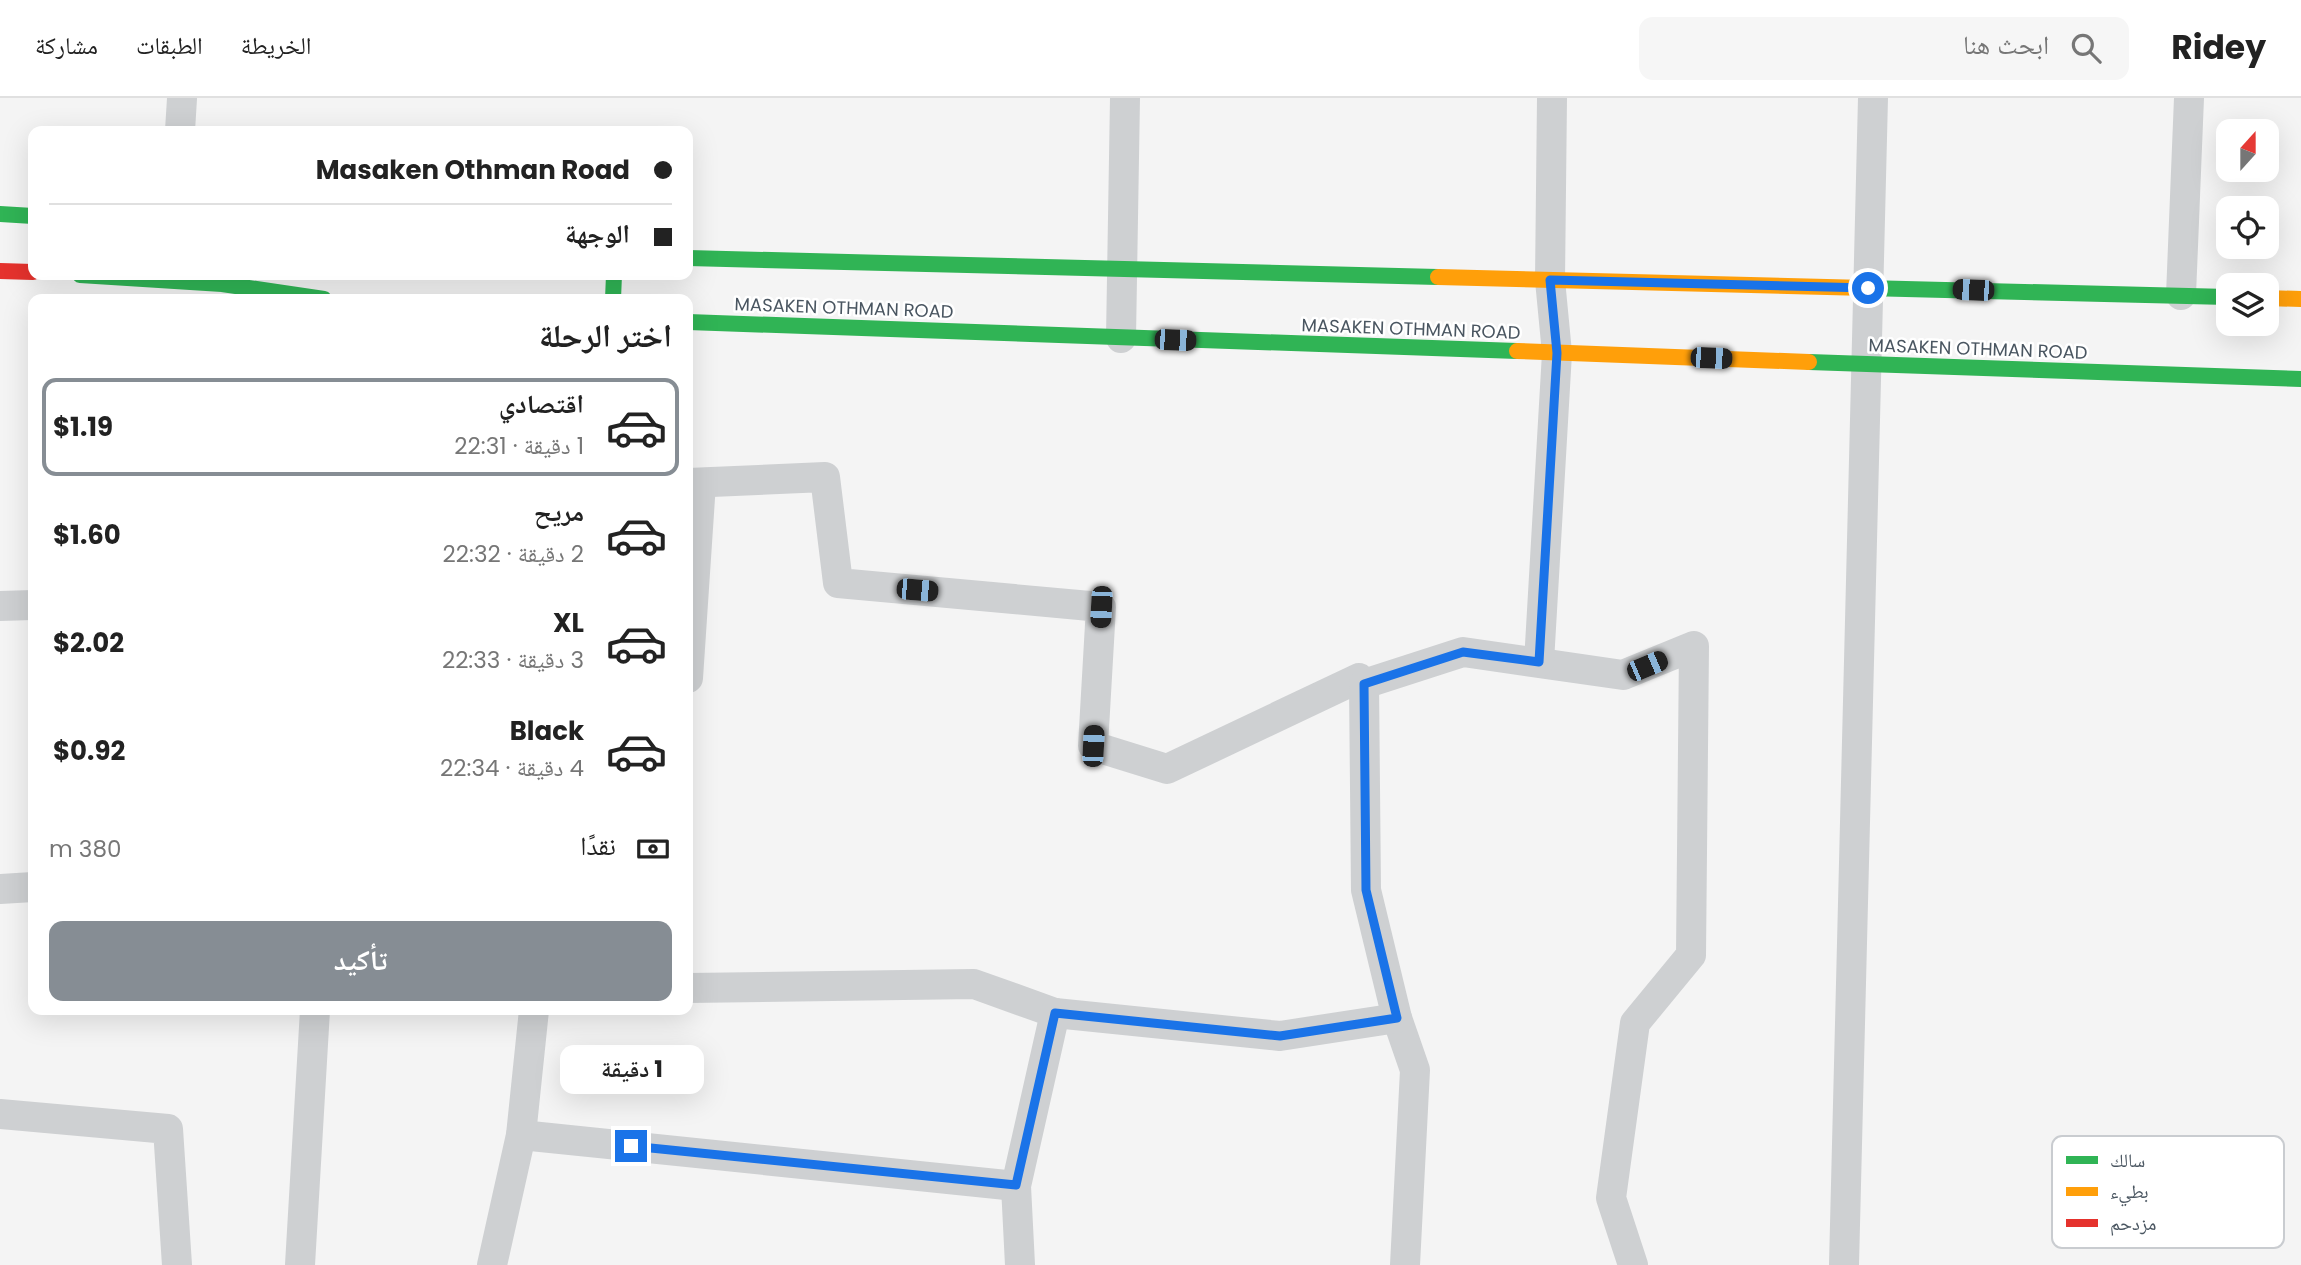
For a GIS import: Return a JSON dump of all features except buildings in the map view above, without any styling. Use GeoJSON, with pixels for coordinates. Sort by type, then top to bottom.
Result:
{"type":"FeatureCollection","features":[{"type":"Feature","properties":{"kind":"street"},"geometry":{"type":"LineString","coordinates":[[180,126],[182,98]]}},
{"type":"Feature","properties":{"kind":"street"},"geometry":{"type":"LineString","coordinates":[[1121,338],[1125,98]]}},
{"type":"Feature","properties":{"kind":"street"},"geometry":{"type":"LineString","coordinates":[[1539,662],[1557,353],[1550,280],[1552,98]]}},
{"type":"Feature","properties":{"kind":"street"},"geometry":{"type":"LineString","coordinates":[[1844,1265],[1873,98]]}},
{"type":"Feature","properties":{"kind":"street"},"geometry":{"type":"LineString","coordinates":[[2181,295],[2189,98]]}},
{"type":"Feature","properties":{"kind":"street"},"geometry":{"type":"LineString","coordinates":[[0,214],[28,216]]}},
{"type":"Feature","properties":{"kind":"street"},"geometry":{"type":"LineString","coordinates":[[693,258],[2216,296]]}},
{"type":"Feature","properties":{"kind":"street"},"geometry":{"type":"LineString","coordinates":[[0,271],[28,272]]}},
{"type":"Feature","properties":{"kind":"street"},"geometry":{"type":"LineString","coordinates":[[197,280],[298,294]]}},
{"type":"Feature","properties":{"kind":"street"},"geometry":{"type":"LineString","coordinates":[[2279,298],[2301,299]]}},
{"type":"Feature","properties":{"kind":"street","name":"MASAKEN OTHMAN ROAD"},"geometry":{"type":"LineString","coordinates":[[693,322],[2301,379]]}},
{"type":"Feature","properties":{"kind":"street"},"geometry":{"type":"LineString","coordinates":[[693,539],[695,483],[825,477],[838,583],[1101,607],[1093,746],[1167,769],[1359,678],[1364,684],[1366,890],[1397,1018],[1415,1070],[1405,1265]]}},
{"type":"Feature","properties":{"kind":"street"},"geometry":{"type":"LineString","coordinates":[[0,606],[28,605]]}},
{"type":"Feature","properties":{"kind":"street"},"geometry":{"type":"LineString","coordinates":[[1364,684],[1463,652],[1623,676],[1694,646],[1691,955],[1635,1023],[1611,1198],[1633,1265]]}},
{"type":"Feature","properties":{"kind":"street"},"geometry":{"type":"LineString","coordinates":[[0,889],[28,887]]}},
{"type":"Feature","properties":{"kind":"street"},"geometry":{"type":"LineString","coordinates":[[693,988],[974,984],[1055,1013],[1280,1036],[1397,1018]]}},
{"type":"Feature","properties":{"kind":"street"},"geometry":{"type":"LineString","coordinates":[[1020,1265],[1016,1185],[1055,1013]]}},
{"type":"Feature","properties":{"kind":"street"},"geometry":{"type":"LineString","coordinates":[[300,1265],[315,1015]]}},
{"type":"Feature","properties":{"kind":"street"},"geometry":{"type":"LineString","coordinates":[[492,1265],[521,1135],[533,1015]]}},
{"type":"Feature","properties":{"kind":"street"},"geometry":{"type":"LineString","coordinates":[[0,1114],[168,1129],[177,1265]]}},
{"type":"Feature","properties":{"kind":"street"},"geometry":{"type":"LineString","coordinates":[[521,1135],[1016,1185]]}},
{"type":"Feature","properties":{"kind":"traffic: fast"},"geometry":{"type":"LineString","coordinates":[[0,214],[28,216]]}},
{"type":"Feature","properties":{"kind":"traffic: fast"},"geometry":{"type":"LineString","coordinates":[[693,258],[1438,277]]}},
{"type":"Feature","properties":{"kind":"traffic: fast"},"geometry":{"type":"LineString","coordinates":[[159,280],[222,284],[290,294]]}},
{"type":"Feature","properties":{"kind":"traffic: fast"},"geometry":{"type":"LineString","coordinates":[[613,294],[614,280]]}},
{"type":"Feature","properties":{"kind":"traffic: fast"},"geometry":{"type":"LineString","coordinates":[[1866,288],[2216,297]]}},
{"type":"Feature","properties":{"kind":"traffic: fast"},"geometry":{"type":"LineString","coordinates":[[693,322],[1517,351]]}},
{"type":"Feature","properties":{"kind":"traffic: fast"},"geometry":{"type":"LineString","coordinates":[[1809,362],[2301,379]]}},
{"type":"Feature","properties":{"kind":"traffic: slow"},"geometry":{"type":"LineString","coordinates":[[1438,277],[1866,288]]}},
{"type":"Feature","properties":{"kind":"traffic: slow"},"geometry":{"type":"LineString","coordinates":[[2279,298],[2301,299]]}},
{"type":"Feature","properties":{"kind":"traffic: slow"},"geometry":{"type":"LineString","coordinates":[[1517,351],[1809,362]]}},
{"type":"Feature","properties":{"kind":"traffic: jam"},"geometry":{"type":"LineString","coordinates":[[0,271],[28,272]]}},
{"type":"Feature","properties":{"kind":"route"},"geometry":{"type":"LineString","coordinates":[[631,1146],[1016,1185],[1055,1013],[1160,1026],[1280,1036],[1397,1018],[1366,890],[1364,684],[1463,652],[1539,662],[1557,353],[1550,280],[1868,288]]}}]}
